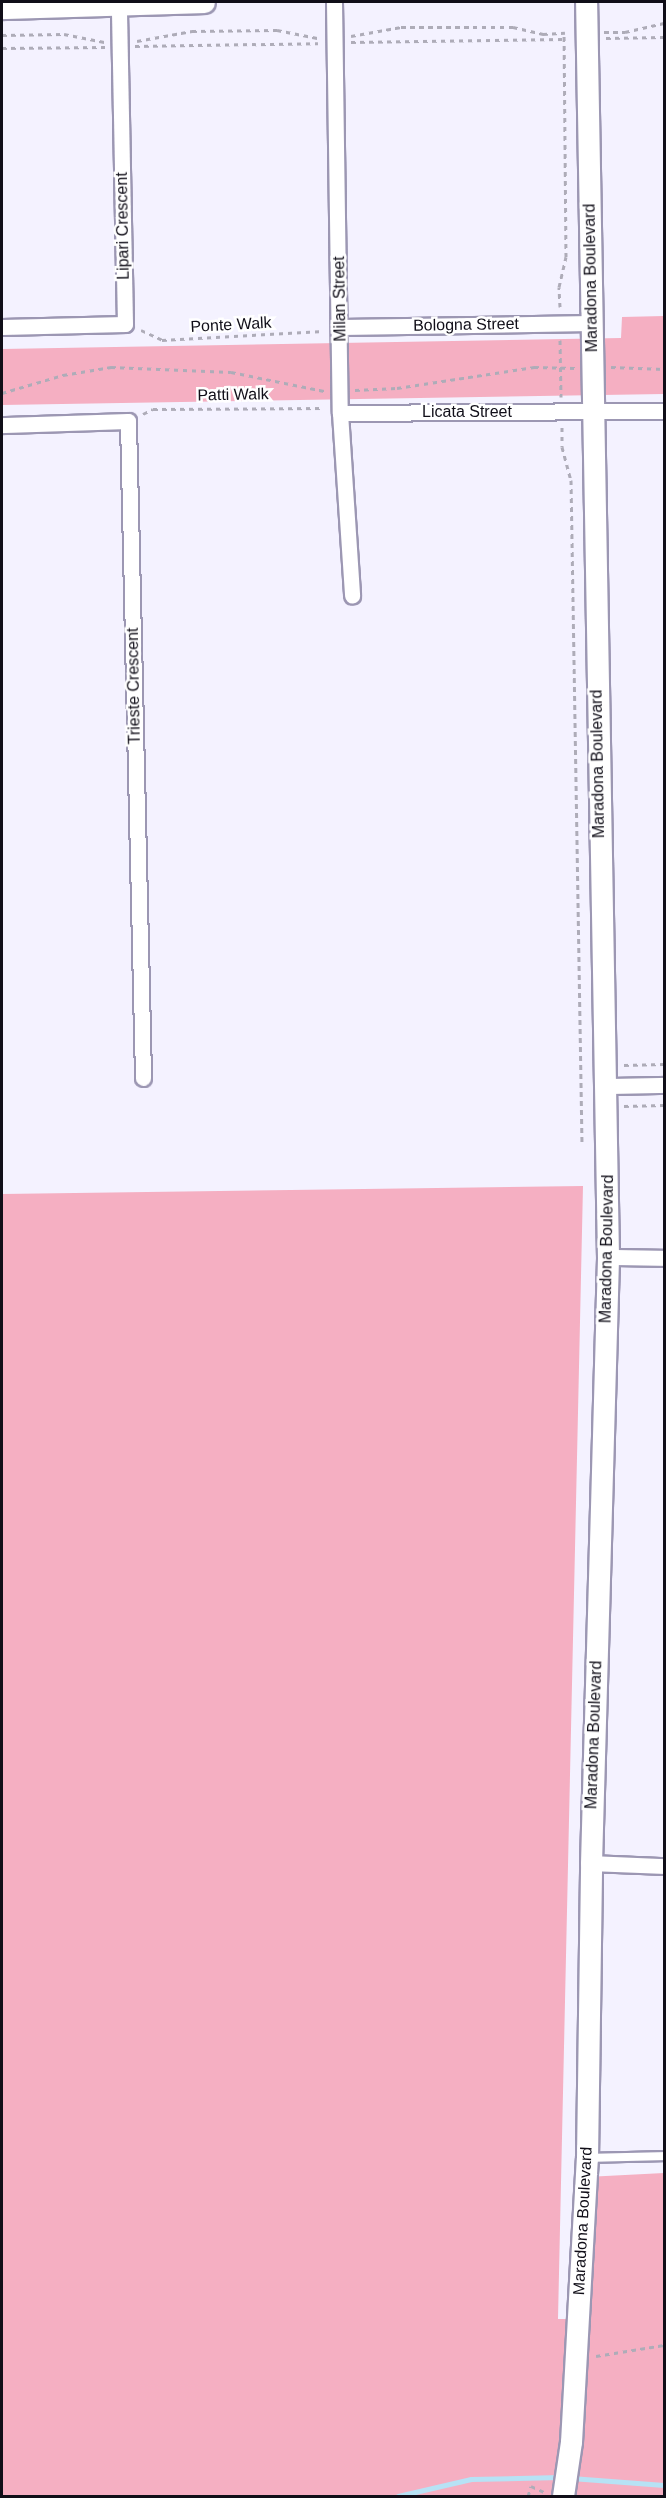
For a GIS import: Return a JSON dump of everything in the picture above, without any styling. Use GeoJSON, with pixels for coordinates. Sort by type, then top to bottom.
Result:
{"type":"FeatureCollection","features":[{"type":"Feature","properties":{"kind":"street"},"geometry":{"type":"LineString","coordinates":[[2,8],[204,2]]}},
{"type":"Feature","properties":{"kind":"street","name":"Milan Street"},"geometry":{"type":"LineString","coordinates":[[334,2],[341,327],[340,413],[352,597]]}},
{"type":"Feature","properties":{"kind":"street","name":"Maradona Boulevard"},"geometry":{"type":"LineString","coordinates":[[554,2494],[572,2442],[587,2158],[591,1863],[608,1257],[586,2]]}},
{"type":"Feature","properties":{"kind":"street","name":"Lipari Crescent"},"geometry":{"type":"LineString","coordinates":[[119,4],[125,324]]}},
{"type":"Feature","properties":{"kind":"street","name":"Bologna Street"},"geometry":{"type":"LineString","coordinates":[[341,327],[591,323]]}},
{"type":"Feature","properties":{"kind":"street"},"geometry":{"type":"LineString","coordinates":[[2,327],[125,324]]}},
{"type":"Feature","properties":{"kind":"street","name":"Licata Street"},"geometry":{"type":"LineString","coordinates":[[340,413],[664,411]]}},
{"type":"Feature","properties":{"kind":"street"},"geometry":{"type":"LineString","coordinates":[[2,424],[128,421]]}},
{"type":"Feature","properties":{"kind":"street","name":"Trieste Crescent"},"geometry":{"type":"LineString","coordinates":[[128,421],[142,1078]]}},
{"type":"Feature","properties":{"kind":"street"},"geometry":{"type":"LineString","coordinates":[[606,1096],[664,1085]]}},
{"type":"Feature","properties":{"kind":"street"},"geometry":{"type":"LineString","coordinates":[[608,1257],[664,1258]]}},
{"type":"Feature","properties":{"kind":"street"},"geometry":{"type":"LineString","coordinates":[[591,1863],[664,1866]]}},
{"type":"Feature","properties":{"kind":"lane"},"geometry":{"type":"LineString","coordinates":[[587,2158],[664,2156]]}},
{"type":"Feature","properties":{"kind":"path"},"geometry":{"type":"LineString","coordinates":[[564,33],[566,257],[559,287],[561,413],[562,447],[571,480],[582,1142]]}},
{"type":"Feature","properties":{"kind":"path","name":"Ponte Walk"},"geometry":{"type":"LineString","coordinates":[[125,324],[162,340],[313,333],[341,327]]}},
{"type":"Feature","properties":{"kind":"path","name":"Patti Walk"},"geometry":{"type":"LineString","coordinates":[[128,421],[153,409],[318,406],[340,413]]}},
{"type":"Feature","properties":{"kind":"path"},"geometry":{"type":"LineString","coordinates":[[603,1065],[664,1064]]}},
{"type":"Feature","properties":{"kind":"path"},"geometry":{"type":"LineString","coordinates":[[606,1096],[664,1105]]}},
{"type":"Feature","properties":{"kind":"path"},"geometry":{"type":"LineString","coordinates":[[576,2358],[623,2355],[664,2345]]}},
{"type":"Feature","properties":{"kind":"path"},"geometry":{"type":"LineString","coordinates":[[528,2496],[531,2486],[554,2494]]}},
{"type":"Feature","properties":{"kind":"shaded area"},"geometry":{"type":"Polygon","coordinates":[[[664,316],[664,394],[2,405],[2,349],[621,338],[622,317],[664,316]]]}},
{"type":"Feature","properties":{"kind":"shaded area"},"geometry":{"type":"Polygon","coordinates":[[[583,1186],[558,2319],[578,2319],[586,2177],[664,2173],[664,2496],[2,2496],[2,1194],[583,1186]]]}},
{"type":"Feature","properties":{"kind":"waterway"},"geometry":{"type":"LineString","coordinates":[[398,2496],[471,2479],[561,2477]]}},
{"type":"Feature","properties":{"kind":"waterway"},"geometry":{"type":"LineString","coordinates":[[571,2478],[664,2485]]}}]}
